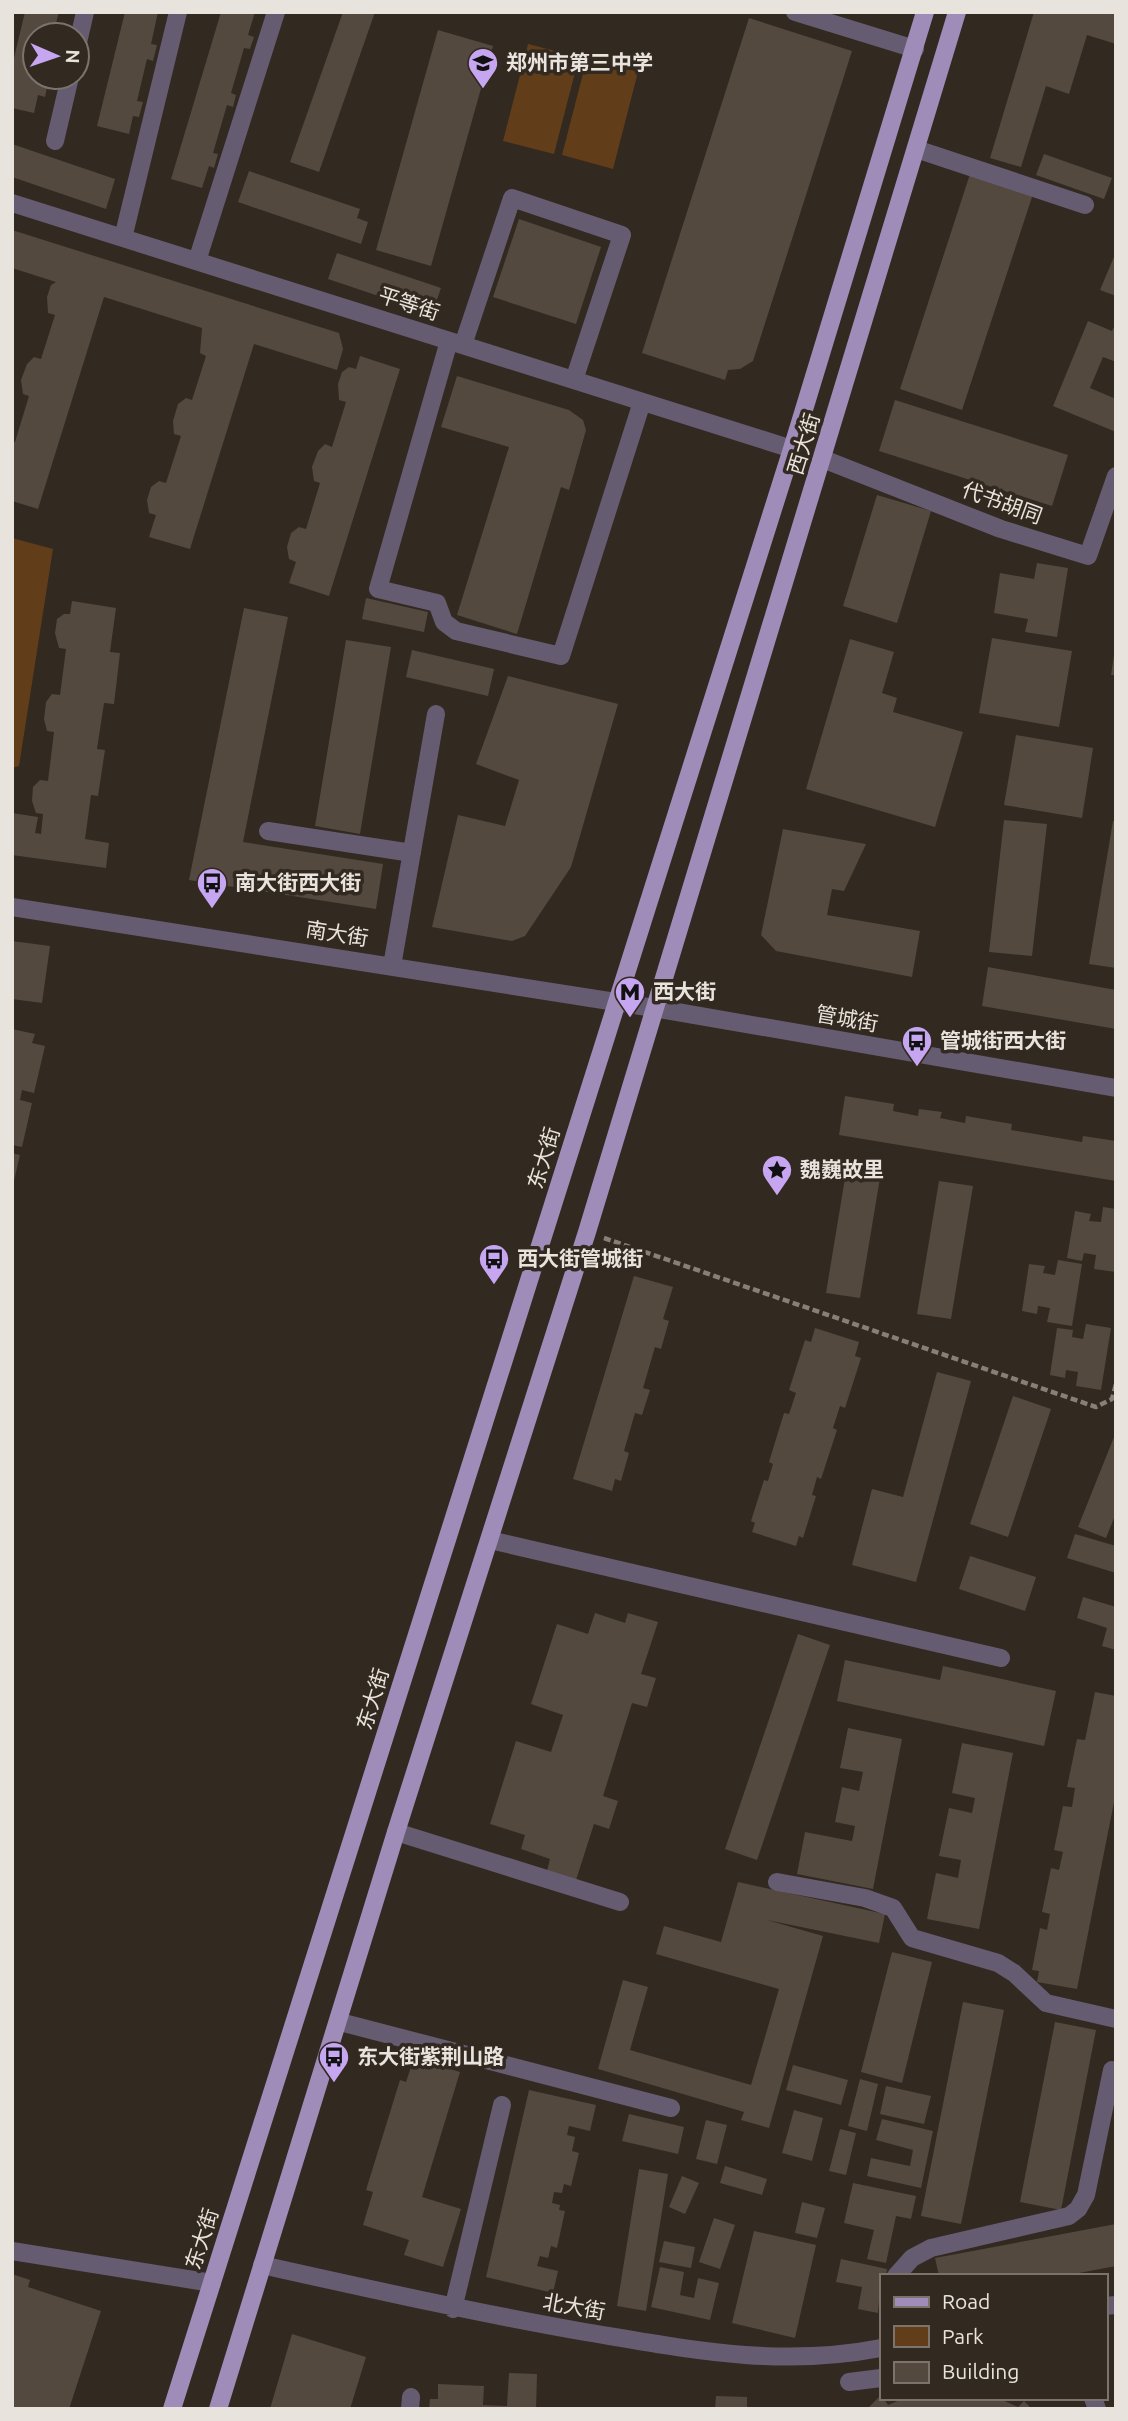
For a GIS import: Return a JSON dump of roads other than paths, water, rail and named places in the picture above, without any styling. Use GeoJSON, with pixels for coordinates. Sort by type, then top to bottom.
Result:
{"type":"FeatureCollection","features":[{"type":"Feature","properties":{"kind":"main road","name":"西大街"},"geometry":{"type":"LineString","coordinates":[[617,1002],[792,449],[925,12]]}},
{"type":"Feature","properties":{"kind":"main road","name":"西大街"},"geometry":{"type":"LineString","coordinates":[[654,1008],[957,12]]}},
{"type":"Feature","properties":{"kind":"main road","name":"东大街"},"geometry":{"type":"LineString","coordinates":[[172,2409],[617,1002]]}},
{"type":"Feature","properties":{"kind":"main road"},"geometry":{"type":"LineString","coordinates":[[218,2409],[587,1232],[654,1008]]}},
{"type":"Feature","properties":{"kind":"street"},"geometry":{"type":"LineString","coordinates":[[123,238],[178,12]]}},
{"type":"Feature","properties":{"kind":"street"},"geometry":{"type":"LineString","coordinates":[[197,261],[276,12]]}},
{"type":"Feature","properties":{"kind":"street"},"geometry":{"type":"LineString","coordinates":[[794,12],[915,48]]}},
{"type":"Feature","properties":{"kind":"street"},"geometry":{"type":"LineString","coordinates":[[55,141],[67,91]]}},
{"type":"Feature","properties":{"kind":"street"},"geometry":{"type":"LineString","coordinates":[[916,149],[1085,205]]}},
{"type":"Feature","properties":{"kind":"street"},"geometry":{"type":"LineString","coordinates":[[574,380],[622,235],[512,198],[456,343],[378,589],[436,603],[444,622],[456,631],[561,656],[642,402]]}},
{"type":"Feature","properties":{"kind":"street","name":"平等街"},"geometry":{"type":"LineString","coordinates":[[12,203],[792,449]]}},
{"type":"Feature","properties":{"kind":"street","name":"代书胡同"},"geometry":{"type":"LineString","coordinates":[[823,459],[1001,529],[1088,556],[1116,476]]}},
{"type":"Feature","properties":{"kind":"street"},"geometry":{"type":"LineString","coordinates":[[392,966],[436,714]]}},
{"type":"Feature","properties":{"kind":"street"},"geometry":{"type":"LineString","coordinates":[[268,831],[412,853]]}},
{"type":"Feature","properties":{"kind":"street","name":"南大街"},"geometry":{"type":"LineString","coordinates":[[12,907],[654,1008]]}},
{"type":"Feature","properties":{"kind":"street","name":"管城街"},"geometry":{"type":"LineString","coordinates":[[654,1008],[1116,1088]]}},
{"type":"Feature","properties":{"kind":"street"},"geometry":{"type":"LineString","coordinates":[[490,1540],[1001,1658]]}},
{"type":"Feature","properties":{"kind":"street"},"geometry":{"type":"LineString","coordinates":[[397,1832],[620,1902]]}},
{"type":"Feature","properties":{"kind":"street"},"geometry":{"type":"LineString","coordinates":[[777,1882],[865,1898],[893,1908],[912,1938],[998,1963],[1014,1973],[1046,2003],[1116,2019]]}},
{"type":"Feature","properties":{"kind":"street"},"geometry":{"type":"LineString","coordinates":[[340,2022],[671,2108]]}},
{"type":"Feature","properties":{"kind":"street"},"geometry":{"type":"LineString","coordinates":[[898,2274],[912,2258],[931,2248],[1069,2216],[1078,2209],[1086,2195],[1112,2070]]}},
{"type":"Feature","properties":{"kind":"street"},"geometry":{"type":"LineString","coordinates":[[453,2309],[502,2105]]}},
{"type":"Feature","properties":{"kind":"street"},"geometry":{"type":"LineString","coordinates":[[12,2251],[212,2283]]}},
{"type":"Feature","properties":{"kind":"street","name":"北大街"},"geometry":{"type":"LineString","coordinates":[[262,2264],[453,2309],[719,2355],[799,2357],[880,2343]]}},
{"type":"Feature","properties":{"kind":"street"},"geometry":{"type":"LineString","coordinates":[[849,2382],[880,2378]]}},
{"type":"Feature","properties":{"kind":"place","name":"郑州市第三中学"},"geometry":{"type":"Point","coordinates":[483,90]}},
{"type":"Feature","properties":{"kind":"place","name":"南大街西大街"},"geometry":{"type":"Point","coordinates":[212,910]}},
{"type":"Feature","properties":{"kind":"place","name":"西大街"},"geometry":{"type":"Point","coordinates":[630,1019]}},
{"type":"Feature","properties":{"kind":"place","name":"管城街西大街"},"geometry":{"type":"Point","coordinates":[917,1068]}},
{"type":"Feature","properties":{"kind":"place","name":"魏巍故里"},"geometry":{"type":"Point","coordinates":[777,1197]}},
{"type":"Feature","properties":{"kind":"place","name":"西大街管城街"},"geometry":{"type":"Point","coordinates":[494,1286]}},
{"type":"Feature","properties":{"kind":"place","name":"东大街紫荆山路"},"geometry":{"type":"Point","coordinates":[334,2084]}}]}
